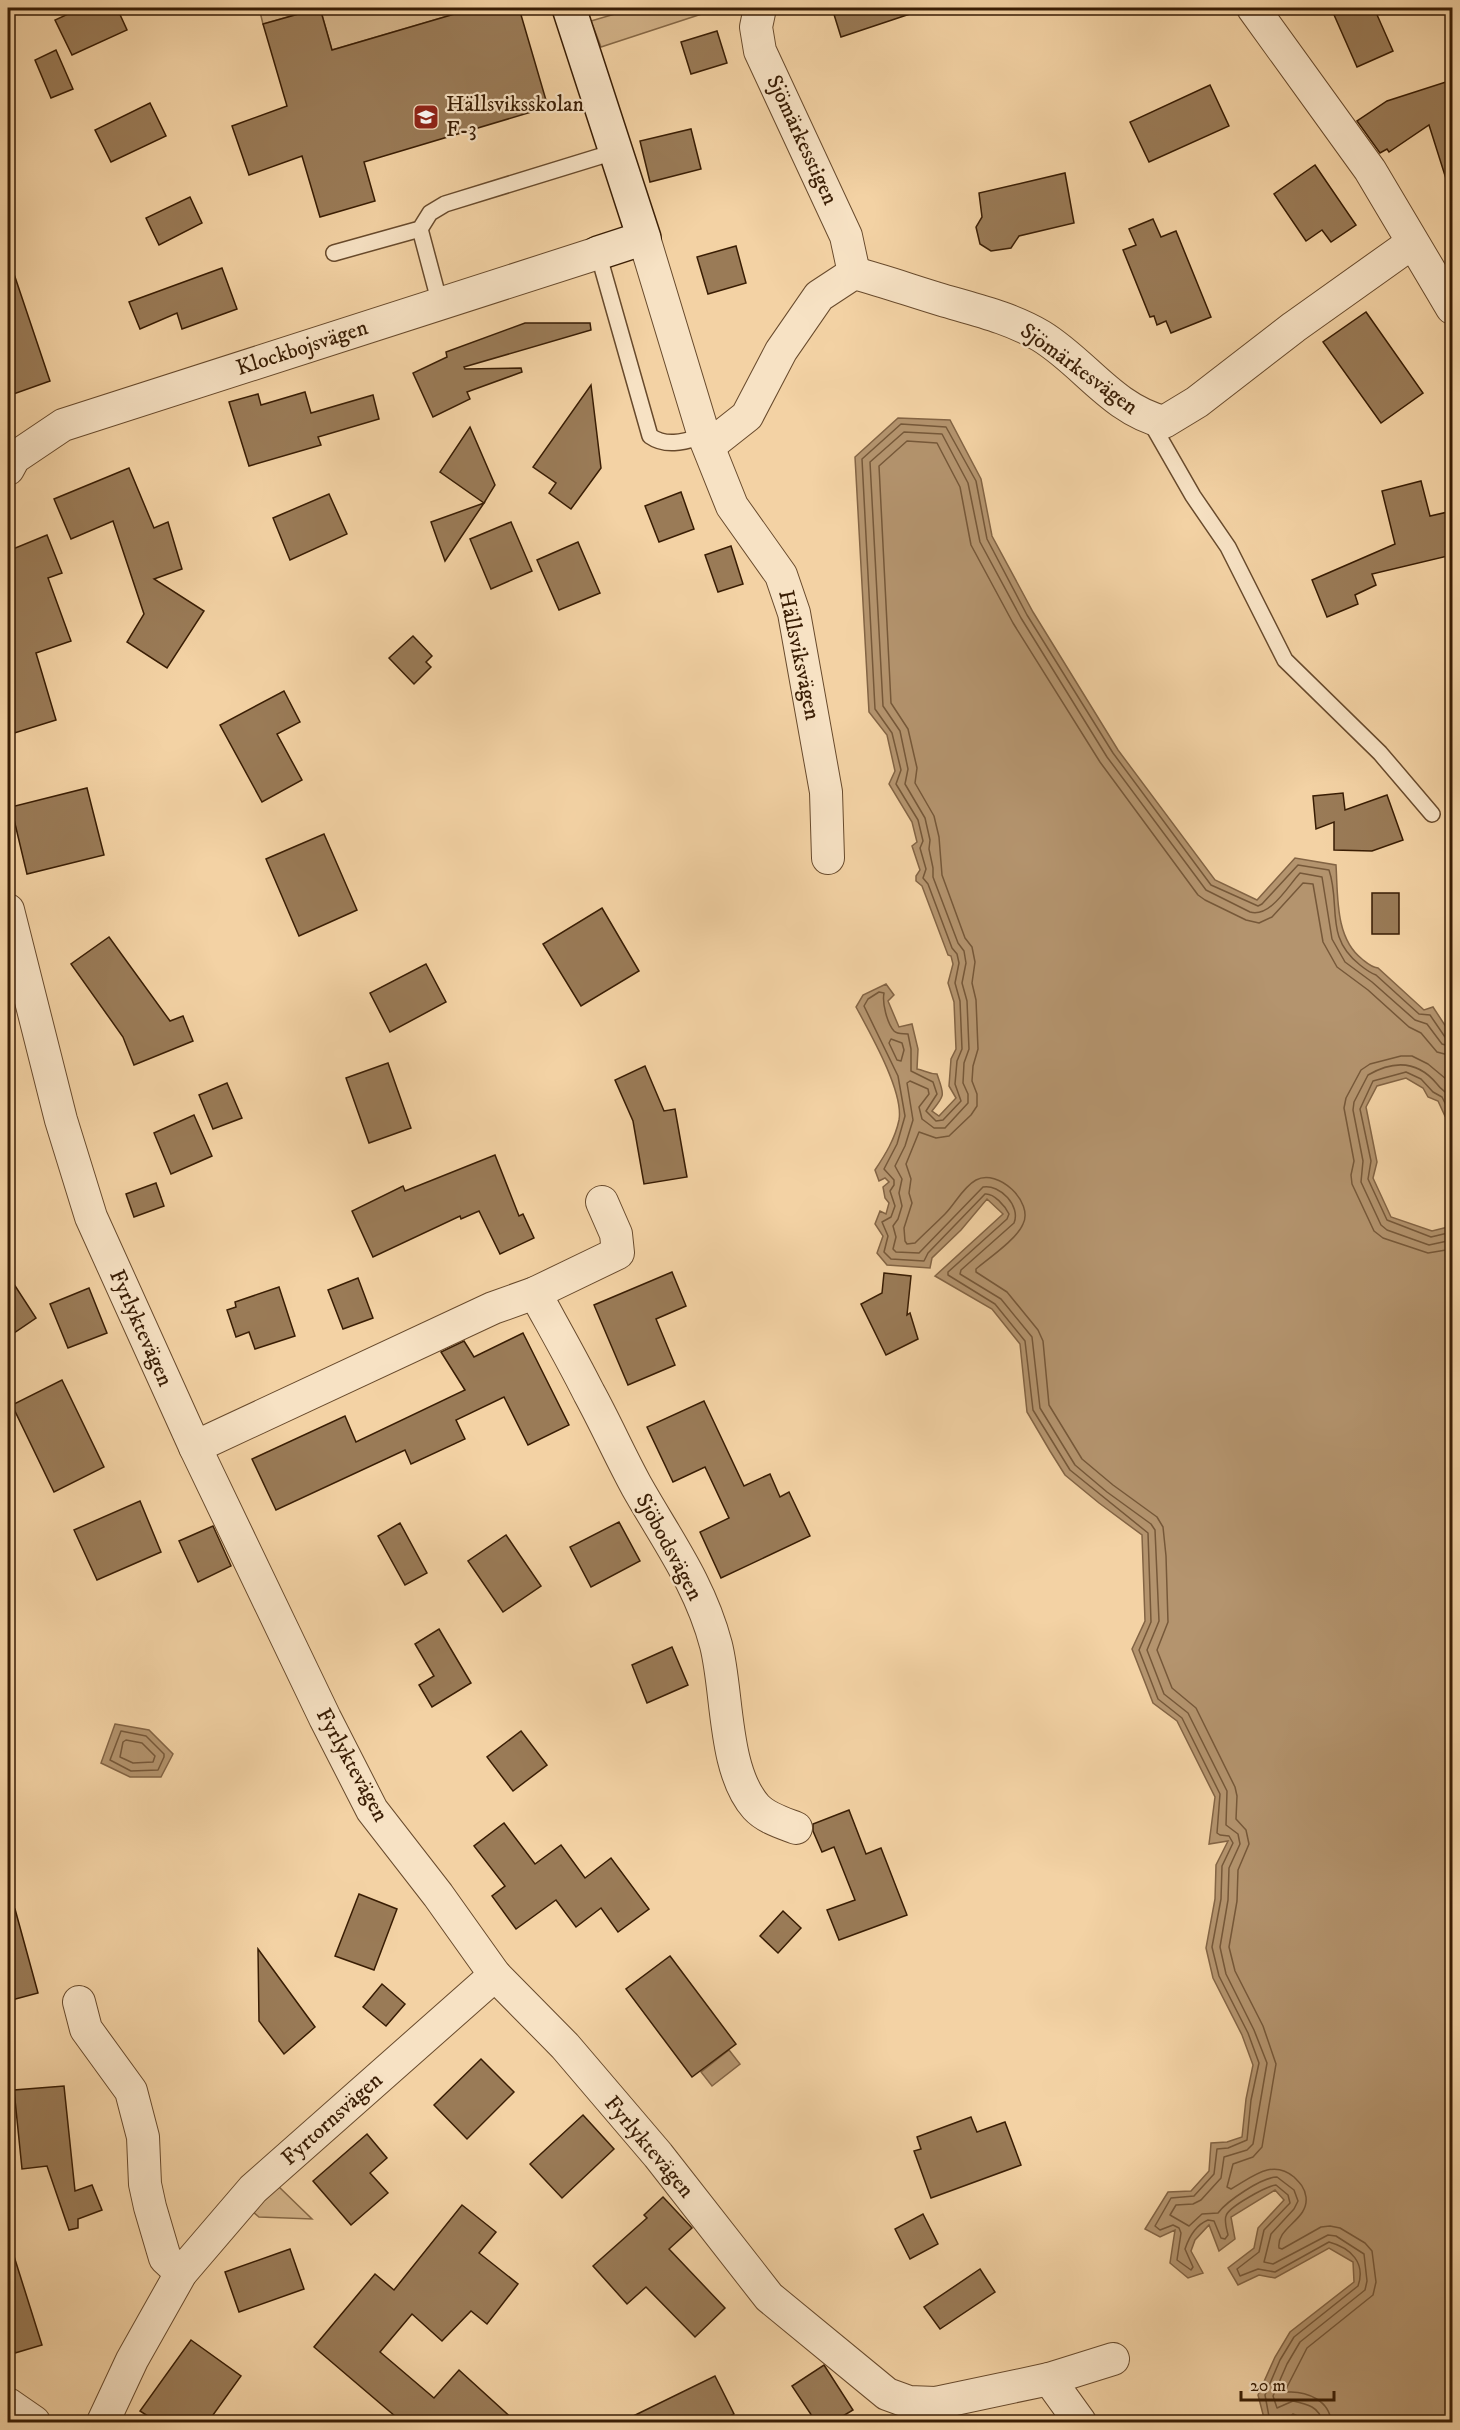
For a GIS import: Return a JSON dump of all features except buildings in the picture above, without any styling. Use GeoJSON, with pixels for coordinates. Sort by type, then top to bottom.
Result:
{"type":"FeatureCollection","features":[{"type":"Feature","properties":{"kind":"street","name":"Hällsviksvägen"},"geometry":{"type":"LineString","coordinates":[[569,8],[614,152],[644,238],[706,441],[732,506],[781,576],[794,613],[826,792],[828,858]]}},
{"type":"Feature","properties":{"kind":"street","name":"Sjömärkesstigen"},"geometry":{"type":"LineString","coordinates":[[760,8],[756,27],[760,51],[846,236],[854,273]]}},
{"type":"Feature","properties":{"kind":"street"},"geometry":{"type":"LineString","coordinates":[[1253,8],[1370,170],[1452,308]]}},
{"type":"Feature","properties":{"kind":"street"},"geometry":{"type":"LineString","coordinates":[[598,253],[644,238]]}},
{"type":"Feature","properties":{"kind":"street","name":"Sjömärkesvägen"},"geometry":{"type":"LineString","coordinates":[[854,273],[1018,323],[1068,356],[1126,406],[1149,418],[1164,422],[1177,416],[1294,327],[1412,243]]}},
{"type":"Feature","properties":{"kind":"street","name":"Klockbojsvägen"},"geometry":{"type":"LineString","coordinates":[[10,460],[63,425],[598,253]]}},
{"type":"Feature","properties":{"kind":"street"},"geometry":{"type":"LineString","coordinates":[[706,441],[747,416],[781,351],[819,296],[854,273]]}},
{"type":"Feature","properties":{"kind":"street","name":"Fyrlyktevägen"},"geometry":{"type":"LineString","coordinates":[[8,910],[61,1120],[91,1217],[195,1448],[325,1718],[372,1810],[438,1895],[495,1975],[565,2046],[650,2146],[769,2297],[887,2394],[909,2402],[936,2403],[1049,2379],[1113,2359]]}},
{"type":"Feature","properties":{"kind":"street"},"geometry":{"type":"LineString","coordinates":[[195,1448],[493,1308],[535,1293],[618,1253],[616,1234],[602,1202]]}},
{"type":"Feature","properties":{"kind":"street","name":"Sjöbodsvägen"},"geometry":{"type":"LineString","coordinates":[[535,1293],[637,1487],[694,1585],[716,1645],[724,1687],[729,1740],[744,1788],[757,1808],[775,1820],[796,1828]]}},
{"type":"Feature","properties":{"kind":"street","name":"Fyrtornsvägen"},"geometry":{"type":"LineString","coordinates":[[103,2422],[132,2360],[181,2273],[253,2189],[495,1975]]}},
{"type":"Feature","properties":{"kind":"street"},"geometry":{"type":"LineString","coordinates":[[79,2002],[86,2029],[131,2091],[143,2137],[145,2184],[150,2207],[165,2258],[181,2273]]}},
{"type":"Feature","properties":{"kind":"street"},"geometry":{"type":"LineString","coordinates":[[1049,2379],[1080,2422]]}},
{"type":"Feature","properties":{"kind":"street"},"geometry":{"type":"LineString","coordinates":[[8,2404],[34,2422]]}},
{"type":"Feature","properties":{"kind":"lane"},"geometry":{"type":"LineString","coordinates":[[334,253],[420,229],[430,213],[445,204],[614,152]]}},
{"type":"Feature","properties":{"kind":"lane"},"geometry":{"type":"LineString","coordinates":[[420,229],[440,304]]}},
{"type":"Feature","properties":{"kind":"lane"},"geometry":{"type":"LineString","coordinates":[[598,253],[651,436],[659,443],[706,441]]}},
{"type":"Feature","properties":{"kind":"lane"},"geometry":{"type":"LineString","coordinates":[[1149,418],[1193,496],[1228,547],[1285,660],[1380,753],[1432,814]]}},
{"type":"Feature","properties":{"kind":"shaded area"},"geometry":{"type":"Polygon","coordinates":[[[259,8],[319,8],[263,24],[259,8]]]}},
{"type":"Feature","properties":{"kind":"shaded area"},"geometry":{"type":"Polygon","coordinates":[[[320,8],[456,8],[458,13],[332,50],[320,8]]]}},
{"type":"Feature","properties":{"kind":"shaded area"},"geometry":{"type":"Polygon","coordinates":[[[635,8],[720,8],[601,47],[591,21],[635,8]]]}},
{"type":"Feature","properties":{"kind":"shaded area"},"geometry":{"type":"Polygon","coordinates":[[[277,2185],[312,2219],[259,2217],[253,2212],[277,2185]]]}},
{"type":"Feature","properties":{"kind":"water"},"geometry":{"type":"Polygon","coordinates":[[[898,418],[950,420],[981,479],[992,536],[1033,612],[1118,750],[1215,880],[1257,900],[1295,858],[1336,865],[1342,928],[1353,950],[1367,963],[1378,968],[1424,1010],[1433,1007],[1452,1036],[1452,1126],[1438,1101],[1428,1097],[1423,1088],[1406,1078],[1377,1086],[1366,1107],[1377,1162],[1373,1178],[1391,1217],[1432,1231],[1452,1226],[1452,2422],[1311,2422],[1293,2414],[1284,2422],[1265,2422],[1258,2395],[1275,2357],[1290,2332],[1354,2282],[1353,2262],[1329,2248],[1275,2278],[1259,2275],[1238,2285],[1228,2268],[1254,2248],[1258,2228],[1284,2200],[1275,2190],[1231,2217],[1235,2239],[1219,2251],[1209,2225],[1195,2240],[1191,2251],[1203,2273],[1188,2278],[1170,2263],[1175,2230],[1160,2237],[1145,2229],[1168,2192],[1191,2191],[1209,2171],[1211,2143],[1227,2142],[1242,2137],[1253,2065],[1242,2035],[1213,1978],[1206,1948],[1215,1899],[1216,1865],[1228,1841],[1209,1844],[1215,1797],[1177,1721],[1153,1703],[1132,1649],[1145,1621],[1142,1535],[1065,1475],[1027,1412],[1020,1344],[992,1309],[935,1276],[1003,1214],[987,1199],[961,1230],[932,1258],[930,1268],[887,1265],[877,1253],[883,1236],[875,1224],[880,1211],[886,1214],[889,1203],[885,1198],[883,1187],[889,1182],[885,1178],[879,1181],[875,1170],[895,1134],[899,1120],[899,1108],[885,1063],[856,1007],[863,995],[886,984],[894,995],[888,1001],[899,1027],[912,1024],[918,1049],[917,1069],[937,1074],[942,1090],[942,1097],[932,1111],[939,1116],[956,1098],[949,1086],[951,1059],[956,1049],[954,1002],[948,983],[953,964],[922,886],[916,881],[920,870],[912,846],[917,842],[912,822],[889,784],[895,771],[887,735],[869,712],[855,457],[898,418]]]}},
{"type":"Feature","properties":{"kind":"water"},"geometry":{"type":"Polygon","coordinates":[[[115,1724],[149,1730],[173,1754],[161,1777],[130,1777],[101,1763],[115,1724]]]}},
{"type":"Feature","properties":{"kind":"water"},"geometry":{"type":"Polygon","coordinates":[[[729,2050],[740,2064],[712,2086],[701,2072],[729,2050]]]}},
{"type":"Feature","properties":{"kind":"place","name":"Hällsviksskolan F-3"},"geometry":{"type":"Point","coordinates":[426,117]}}]}
